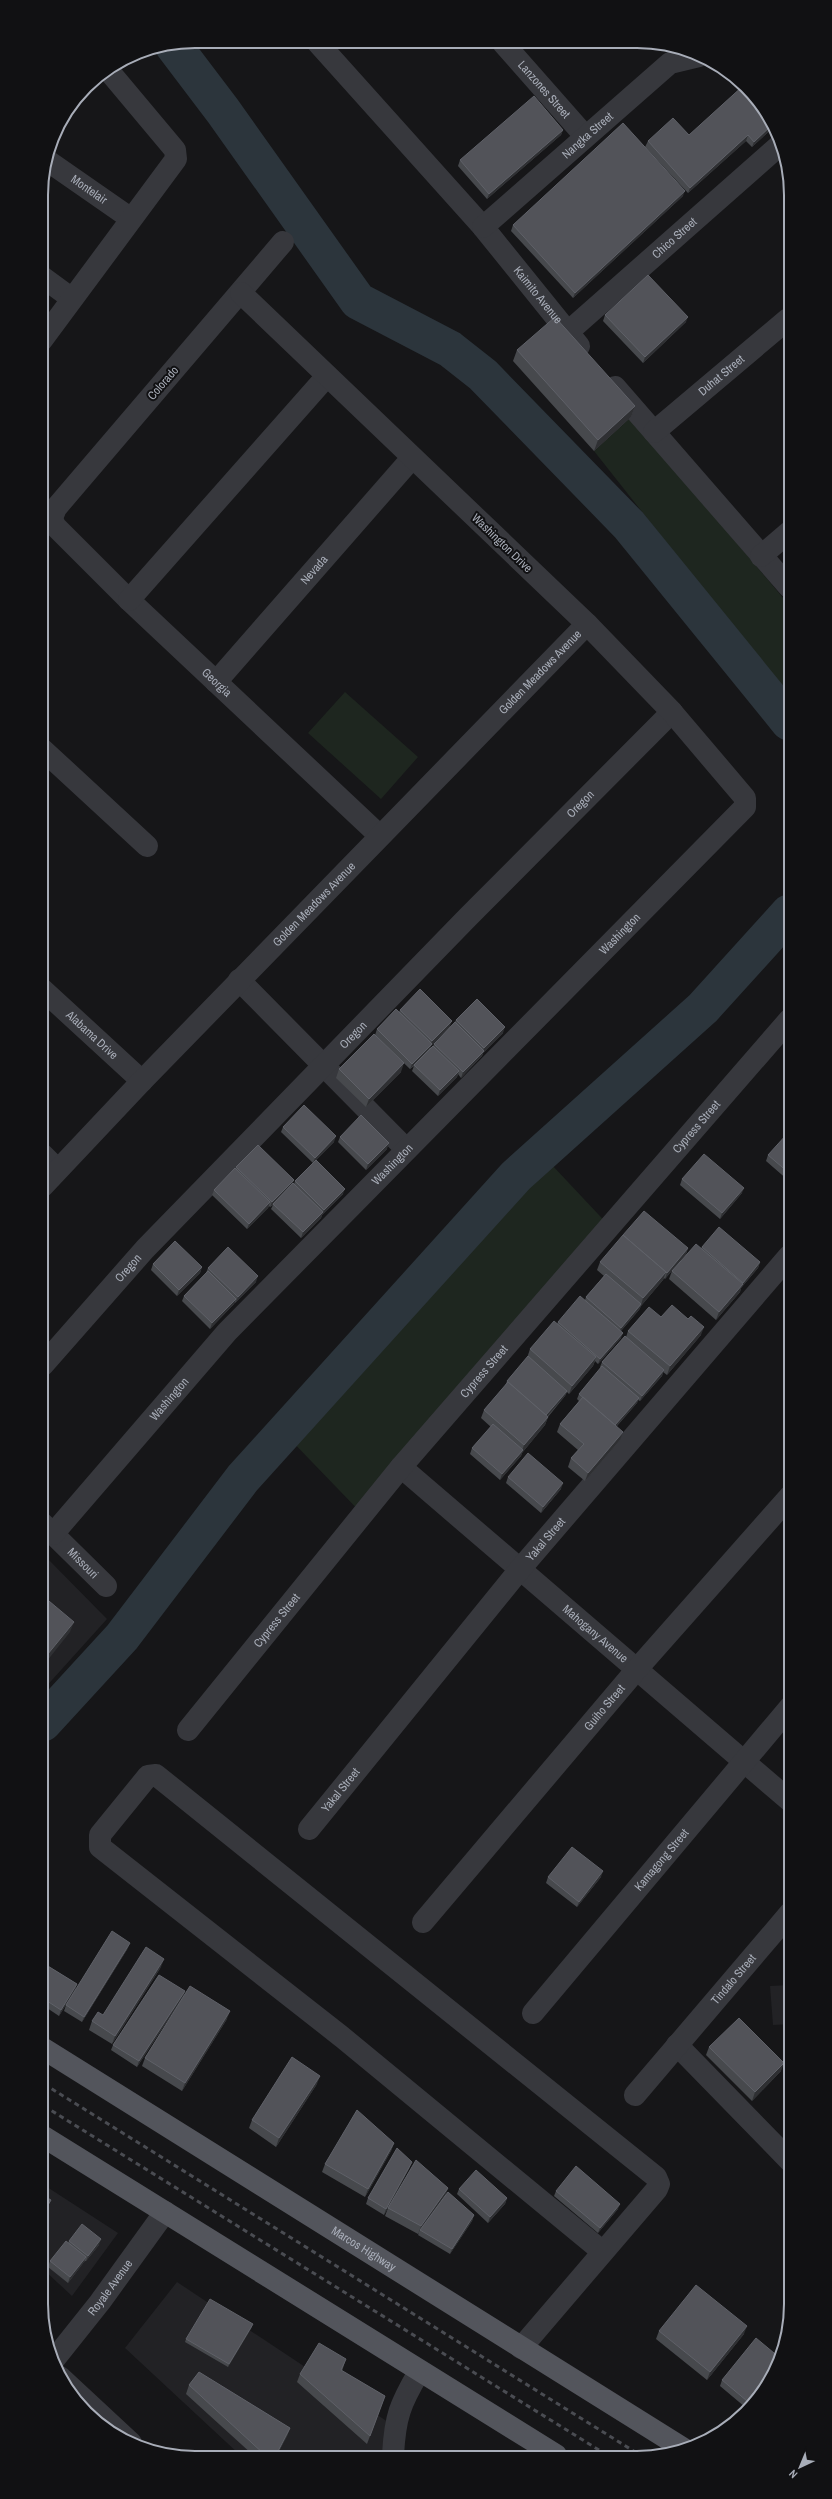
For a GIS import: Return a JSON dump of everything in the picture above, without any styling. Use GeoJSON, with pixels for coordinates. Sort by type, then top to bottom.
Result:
{"type":"FeatureCollection","features":[{"type":"Feature","properties":{"kind":"main road","name":"Marcos Highway"},"geometry":{"type":"LineString","coordinates":[[48,2052],[678,2445]]}},
{"type":"Feature","properties":{"kind":"main road"},"geometry":{"type":"LineString","coordinates":[[48,2139],[419,2372],[549,2451]]}},
{"type":"Feature","properties":{"kind":"street","name":"Kaimito Avenue"},"geometry":{"type":"LineString","coordinates":[[322,48],[483,227],[598,368],[784,581]]}},
{"type":"Feature","properties":{"kind":"street","name":"Lanzones Street"},"geometry":{"type":"LineString","coordinates":[[507,48],[585,136]]}},
{"type":"Feature","properties":{"kind":"street","name":"Nangka Street"},"geometry":{"type":"LineString","coordinates":[[483,227],[670,63],[690,58]]}},
{"type":"Feature","properties":{"kind":"street"},"geometry":{"type":"LineString","coordinates":[[48,331],[130,218],[176,159],[177,155],[175,150],[111,74]]}},
{"type":"Feature","properties":{"kind":"street","name":"Chico Street"},"geometry":{"type":"LineString","coordinates":[[568,332],[776,148]]}},
{"type":"Feature","properties":{"kind":"street","name":"Montelair"},"geometry":{"type":"LineString","coordinates":[[52,163],[130,218]]}},
{"type":"Feature","properties":{"kind":"street","name":"Colorado"},"geometry":{"type":"LineString","coordinates":[[55,526],[52,518],[56,508],[283,242]]}},
{"type":"Feature","properties":{"kind":"street"},"geometry":{"type":"LineString","coordinates":[[48,281],[71,298]]}},
{"type":"Feature","properties":{"kind":"street","name":"Washington Drive"},"geometry":{"type":"LineString","coordinates":[[241,292],[412,458],[587,624],[672,712],[745,798],[744,807]]}},
{"type":"Feature","properties":{"kind":"street","name":"Duhat Street"},"geometry":{"type":"LineString","coordinates":[[654,432],[784,322]]}},
{"type":"Feature","properties":{"kind":"street"},"geometry":{"type":"LineString","coordinates":[[128,600],[328,376]]}},
{"type":"Feature","properties":{"kind":"street","name":"Nevada"},"geometry":{"type":"LineString","coordinates":[[216,682],[412,458]]}},
{"type":"Feature","properties":{"kind":"street","name":"Georgia"},"geometry":{"type":"LineString","coordinates":[[55,526],[128,600],[380,836]]}},
{"type":"Feature","properties":{"kind":"street"},"geometry":{"type":"LineString","coordinates":[[761,556],[784,536]]}},
{"type":"Feature","properties":{"kind":"street","name":"Golden Meadows Avenue"},"geometry":{"type":"LineString","coordinates":[[50,1162],[142,1081],[587,624]]}},
{"type":"Feature","properties":{"kind":"street","name":"Oregon"},"geometry":{"type":"LineString","coordinates":[[48,1359],[145,1249],[323,1065],[672,712]]}},
{"type":"Feature","properties":{"kind":"street"},"geometry":{"type":"LineString","coordinates":[[48,755],[147,846]]}},
{"type":"Feature","properties":{"kind":"street","name":"Washington"},"geometry":{"type":"LineString","coordinates":[[48,1529],[227,1332],[744,807]]}},
{"type":"Feature","properties":{"kind":"street"},"geometry":{"type":"LineString","coordinates":[[239,980],[406,1149]]}},
{"type":"Feature","properties":{"kind":"street","name":"Alabama Drive"},"geometry":{"type":"LineString","coordinates":[[48,995],[142,1081]]}},
{"type":"Feature","properties":{"kind":"street","name":"Cypress Street"},"geometry":{"type":"LineString","coordinates":[[188,1730],[401,1467],[784,1026]]}},
{"type":"Feature","properties":{"kind":"street","name":"Yakal Street"},"geometry":{"type":"LineString","coordinates":[[309,1829],[521,1568],[784,1262]]}},
{"type":"Feature","properties":{"kind":"street","name":"Mahogany Avenue"},"geometry":{"type":"LineString","coordinates":[[401,1467],[521,1568],[784,1796]]}},
{"type":"Feature","properties":{"kind":"street","name":"Guiho Street"},"geometry":{"type":"LineString","coordinates":[[423,1922],[637,1669],[784,1503]]}},
{"type":"Feature","properties":{"kind":"street","name":"Missouri"},"geometry":{"type":"LineString","coordinates":[[48,1529],[106,1586]]}},
{"type":"Feature","properties":{"kind":"street","name":"Kamagong Street"},"geometry":{"type":"LineString","coordinates":[[533,2013],[784,1714]]}},
{"type":"Feature","properties":{"kind":"street"},"geometry":{"type":"LineString","coordinates":[[521,2348],[657,2189],[659,2184],[656,2177],[156,1775],[148,1776],[100,1835],[100,1847],[342,2037],[603,2252]]}},
{"type":"Feature","properties":{"kind":"street","name":"Tindalo Street"},"geometry":{"type":"LineString","coordinates":[[635,2095],[784,1920]]}},
{"type":"Feature","properties":{"kind":"street"},"geometry":{"type":"LineString","coordinates":[[676,2046],[784,2154]]}},
{"type":"Feature","properties":{"kind":"street","name":"Royale Avenue"},"geometry":{"type":"LineString","coordinates":[[57,2355],[100,2302],[165,2212]]}},
{"type":"Feature","properties":{"kind":"street"},"geometry":{"type":"LineString","coordinates":[[393,2451],[395,2422],[403,2399],[419,2372]]}},
{"type":"Feature","properties":{"kind":"street"},"geometry":{"type":"LineString","coordinates":[[81,2397],[112,2425]]}},
{"type":"Feature","properties":{"kind":"shaded area"},"geometry":{"type":"Polygon","coordinates":[[[631,417],[784,599],[784,692],[594,451],[631,417]]]}},
{"type":"Feature","properties":{"kind":"shaded area"},"geometry":{"type":"Polygon","coordinates":[[[345,692],[418,757],[381,799],[308,733],[345,692]]]}},
{"type":"Feature","properties":{"kind":"shaded area"},"geometry":{"type":"Polygon","coordinates":[[[536,1148],[614,1231],[366,1518],[285,1434],[404,1290],[536,1148]]]}},
{"type":"Feature","properties":{"kind":"shaded area"},"geometry":{"type":"Polygon","coordinates":[[[48,1559],[107,1619],[48,1684],[48,1559]]]}},
{"type":"Feature","properties":{"kind":"shaded area"},"geometry":{"type":"Polygon","coordinates":[[[784,1985],[784,2024],[773,2025],[770,1986],[784,1985]]]}},
{"type":"Feature","properties":{"kind":"shaded area"},"geometry":{"type":"Polygon","coordinates":[[[48,2188],[118,2233],[72,2296],[48,2274],[48,2188]]]}},
{"type":"Feature","properties":{"kind":"shaded area"},"geometry":{"type":"Polygon","coordinates":[[[177,2282],[388,2422],[386,2451],[236,2451],[125,2348],[177,2282]]]}},
{"type":"Feature","properties":{"kind":"building"},"geometry":{"type":"Polygon","coordinates":[[[739,89],[754,106],[768,129],[754,142],[748,135],[690,188],[648,141],[673,118],[689,135],[739,89]]]}},
{"type":"Feature","properties":{"kind":"building"},"geometry":{"type":"Polygon","coordinates":[[[534,96],[563,130],[489,194],[460,160],[534,96]]]}},
{"type":"Feature","properties":{"kind":"building"},"geometry":{"type":"Polygon","coordinates":[[[623,123],[685,191],[575,293],[513,225],[623,123]]]}},
{"type":"Feature","properties":{"kind":"building"},"geometry":{"type":"Polygon","coordinates":[[[648,275],[688,317],[645,357],[605,315],[648,275]]]}},
{"type":"Feature","properties":{"kind":"building"},"geometry":{"type":"Polygon","coordinates":[[[555,317],[635,406],[598,440],[517,350],[555,317]]]}},
{"type":"Feature","properties":{"kind":"building"},"geometry":{"type":"Polygon","coordinates":[[[420,989],[452,1021],[432,1041],[400,1010],[420,989]]]}},
{"type":"Feature","properties":{"kind":"building"},"geometry":{"type":"Polygon","coordinates":[[[477,999],[505,1027],[484,1048],[456,1020],[477,999]]]}},
{"type":"Feature","properties":{"kind":"building"},"geometry":{"type":"Polygon","coordinates":[[[396,1009],[432,1044],[412,1064],[377,1029],[396,1009]]]}},
{"type":"Feature","properties":{"kind":"building"},"geometry":{"type":"Polygon","coordinates":[[[455,1022],[484,1051],[463,1072],[434,1044],[455,1022]]]}},
{"type":"Feature","properties":{"kind":"building"},"geometry":{"type":"Polygon","coordinates":[[[374,1034],[404,1063],[369,1099],[339,1069],[374,1034]]]}},
{"type":"Feature","properties":{"kind":"building"},"geometry":{"type":"Polygon","coordinates":[[[433,1046],[459,1071],[440,1090],[414,1065],[433,1046]]]}},
{"type":"Feature","properties":{"kind":"building"},"geometry":{"type":"Polygon","coordinates":[[[304,1105],[336,1136],[315,1158],[283,1127],[304,1105]]]}},
{"type":"Feature","properties":{"kind":"building"},"geometry":{"type":"Polygon","coordinates":[[[361,1115],[389,1143],[368,1164],[340,1137],[361,1115]]]}},
{"type":"Feature","properties":{"kind":"building"},"geometry":{"type":"Polygon","coordinates":[[[784,1137],[784,1169],[768,1155],[784,1137]]]}},
{"type":"Feature","properties":{"kind":"building"},"geometry":{"type":"Polygon","coordinates":[[[258,1145],[294,1180],[272,1202],[236,1167],[258,1145]]]}},
{"type":"Feature","properties":{"kind":"building"},"geometry":{"type":"Polygon","coordinates":[[[704,1154],[744,1188],[722,1213],[682,1179],[704,1154]]]}},
{"type":"Feature","properties":{"kind":"building"},"geometry":{"type":"Polygon","coordinates":[[[316,1160],[345,1189],[324,1210],[295,1181],[316,1160]]]}},
{"type":"Feature","properties":{"kind":"building"},"geometry":{"type":"Polygon","coordinates":[[[235,1168],[270,1202],[249,1224],[214,1190],[235,1168]]]}},
{"type":"Feature","properties":{"kind":"building"},"geometry":{"type":"Polygon","coordinates":[[[293,1183],[323,1212],[303,1232],[273,1204],[293,1183]]]}},
{"type":"Feature","properties":{"kind":"building"},"geometry":{"type":"Polygon","coordinates":[[[644,1211],[688,1248],[667,1273],[623,1235],[644,1211]]]}},
{"type":"Feature","properties":{"kind":"building"},"geometry":{"type":"Polygon","coordinates":[[[719,1227],[760,1262],[743,1283],[702,1247],[719,1227]]]}},
{"type":"Feature","properties":{"kind":"building"},"geometry":{"type":"Polygon","coordinates":[[[623,1235],[666,1272],[643,1298],[600,1262],[623,1235]]]}},
{"type":"Feature","properties":{"kind":"building"},"geometry":{"type":"Polygon","coordinates":[[[175,1241],[202,1267],[179,1290],[153,1264],[175,1241]]]}},
{"type":"Feature","properties":{"kind":"building"},"geometry":{"type":"Polygon","coordinates":[[[696,1244],[743,1284],[719,1312],[672,1271],[696,1244]]]}},
{"type":"Feature","properties":{"kind":"building"},"geometry":{"type":"Polygon","coordinates":[[[228,1247],[258,1276],[238,1297],[208,1268],[228,1247]]]}},
{"type":"Feature","properties":{"kind":"building"},"geometry":{"type":"Polygon","coordinates":[[[208,1271],[236,1299],[212,1323],[184,1296],[208,1271]]]}},
{"type":"Feature","properties":{"kind":"building"},"geometry":{"type":"Polygon","coordinates":[[[606,1274],[641,1304],[621,1328],[586,1297],[606,1274]]]}},
{"type":"Feature","properties":{"kind":"building"},"geometry":{"type":"Polygon","coordinates":[[[580,1296],[623,1333],[600,1359],[558,1322],[580,1296]]]}},
{"type":"Feature","properties":{"kind":"building"},"geometry":{"type":"Polygon","coordinates":[[[672,1305],[688,1319],[691,1316],[704,1327],[670,1366],[628,1331],[649,1307],[661,1317],[672,1305]]]}},
{"type":"Feature","properties":{"kind":"building"},"geometry":{"type":"Polygon","coordinates":[[[554,1321],[596,1357],[572,1386],[530,1349],[554,1321]]]}},
{"type":"Feature","properties":{"kind":"building"},"geometry":{"type":"Polygon","coordinates":[[[625,1336],[664,1370],[642,1396],[602,1362],[625,1336]]]}},
{"type":"Feature","properties":{"kind":"building"},"geometry":{"type":"Polygon","coordinates":[[[528,1356],[567,1391],[546,1415],[507,1381],[528,1356]]]}},
{"type":"Feature","properties":{"kind":"building"},"geometry":{"type":"Polygon","coordinates":[[[602,1366],[639,1398],[615,1425],[579,1394],[602,1366]]]}},
{"type":"Feature","properties":{"kind":"building"},"geometry":{"type":"Polygon","coordinates":[[[508,1382],[548,1417],[524,1445],[484,1410],[508,1382]]]}},
{"type":"Feature","properties":{"kind":"building"},"geometry":{"type":"Polygon","coordinates":[[[583,1397],[623,1432],[588,1473],[571,1458],[584,1444],[560,1424],[583,1397]]]}},
{"type":"Feature","properties":{"kind":"building"},"geometry":{"type":"Polygon","coordinates":[[[493,1424],[523,1450],[502,1474],[472,1448],[493,1424]]]}},
{"type":"Feature","properties":{"kind":"building"},"geometry":{"type":"Polygon","coordinates":[[[528,1453],[563,1483],[543,1507],[508,1477],[528,1453]]]}},
{"type":"Feature","properties":{"kind":"building"},"geometry":{"type":"Polygon","coordinates":[[[48,1600],[74,1622],[48,1654],[48,1600]]]}},
{"type":"Feature","properties":{"kind":"building"},"geometry":{"type":"Polygon","coordinates":[[[572,1847],[603,1871],[579,1902],[548,1877],[572,1847]]]}},
{"type":"Feature","properties":{"kind":"building"},"geometry":{"type":"Polygon","coordinates":[[[112,1931],[130,1943],[84,2017],[66,2005],[112,1931]]]}},
{"type":"Feature","properties":{"kind":"building"},"geometry":{"type":"Polygon","coordinates":[[[146,1947],[164,1959],[115,2036],[92,2021],[98,2012],[103,2015],[146,1947]]]}},
{"type":"Feature","properties":{"kind":"building"},"geometry":{"type":"Polygon","coordinates":[[[48,1966],[77,1984],[61,2010],[48,2002],[48,1966]]]}},
{"type":"Feature","properties":{"kind":"building"},"geometry":{"type":"Polygon","coordinates":[[[159,1975],[185,1991],[139,2061],[113,2045],[159,1975]]]}},
{"type":"Feature","properties":{"kind":"building"},"geometry":{"type":"Polygon","coordinates":[[[190,1986],[230,2011],[185,2083],[145,2058],[190,1986]]]}},
{"type":"Feature","properties":{"kind":"building"},"geometry":{"type":"Polygon","coordinates":[[[739,2018],[784,2063],[755,2092],[709,2047],[739,2018]]]}},
{"type":"Feature","properties":{"kind":"building"},"geometry":{"type":"Polygon","coordinates":[[[292,2057],[320,2076],[279,2138],[252,2120],[292,2057]]]}},
{"type":"Feature","properties":{"kind":"building"},"geometry":{"type":"Polygon","coordinates":[[[357,2110],[394,2143],[368,2189],[325,2164],[357,2110]]]}},
{"type":"Feature","properties":{"kind":"building"},"geometry":{"type":"Polygon","coordinates":[[[397,2148],[412,2162],[386,2209],[368,2198],[397,2148]]]}},
{"type":"Feature","properties":{"kind":"building"},"geometry":{"type":"Polygon","coordinates":[[[416,2160],[448,2188],[421,2226],[388,2208],[416,2160]]]}},
{"type":"Feature","properties":{"kind":"building"},"geometry":{"type":"Polygon","coordinates":[[[576,2166],[620,2204],[600,2228],[556,2191],[576,2166]]]}},
{"type":"Feature","properties":{"kind":"building"},"geometry":{"type":"Polygon","coordinates":[[[476,2170],[507,2198],[490,2217],[459,2189],[476,2170]]]}},
{"type":"Feature","properties":{"kind":"building"},"geometry":{"type":"Polygon","coordinates":[[[448,2192],[474,2215],[452,2249],[420,2230],[448,2192]]]}},
{"type":"Feature","properties":{"kind":"building"},"geometry":{"type":"Polygon","coordinates":[[[48,2198],[51,2200],[48,2205],[48,2198]]]}},
{"type":"Feature","properties":{"kind":"building"},"geometry":{"type":"Polygon","coordinates":[[[82,2224],[101,2239],[88,2256],[69,2241],[82,2224]]]}},
{"type":"Feature","properties":{"kind":"building"},"geometry":{"type":"Polygon","coordinates":[[[66,2241],[86,2257],[70,2277],[50,2261],[66,2241]]]}},
{"type":"Feature","properties":{"kind":"building"},"geometry":{"type":"Polygon","coordinates":[[[696,2285],[747,2326],[710,2372],[659,2331],[696,2285]]]}},
{"type":"Feature","properties":{"kind":"building"},"geometry":{"type":"Polygon","coordinates":[[[210,2299],[253,2324],[229,2364],[186,2339],[210,2299]]]}},
{"type":"Feature","properties":{"kind":"building"},"geometry":{"type":"Polygon","coordinates":[[[756,2338],[775,2354],[769,2369],[759,2386],[747,2401],[722,2380],[756,2338]]]}},
{"type":"Feature","properties":{"kind":"building"},"geometry":{"type":"Polygon","coordinates":[[[319,2343],[346,2359],[341,2370],[385,2396],[370,2436],[300,2374],[319,2343]]]}},
{"type":"Feature","properties":{"kind":"building"},"geometry":{"type":"Polygon","coordinates":[[[199,2372],[290,2428],[278,2451],[261,2451],[189,2385],[199,2372]]]}},
{"type":"Feature","properties":{"kind":"waterway"},"geometry":{"type":"LineString","coordinates":[[176,49],[223,111],[358,301],[450,349],[483,375],[629,525],[784,716]]}},
{"type":"Feature","properties":{"kind":"waterway"},"geometry":{"type":"LineString","coordinates":[[48,1718],[122,1637],[243,1478],[516,1176],[703,1008],[784,919]]}},
{"type":"Feature","properties":{"kind":"railway"},"geometry":{"type":"LineString","coordinates":[[48,2086],[634,2451]]}},
{"type":"Feature","properties":{"kind":"railway"},"geometry":{"type":"LineString","coordinates":[[48,2108],[601,2451]]}}]}
